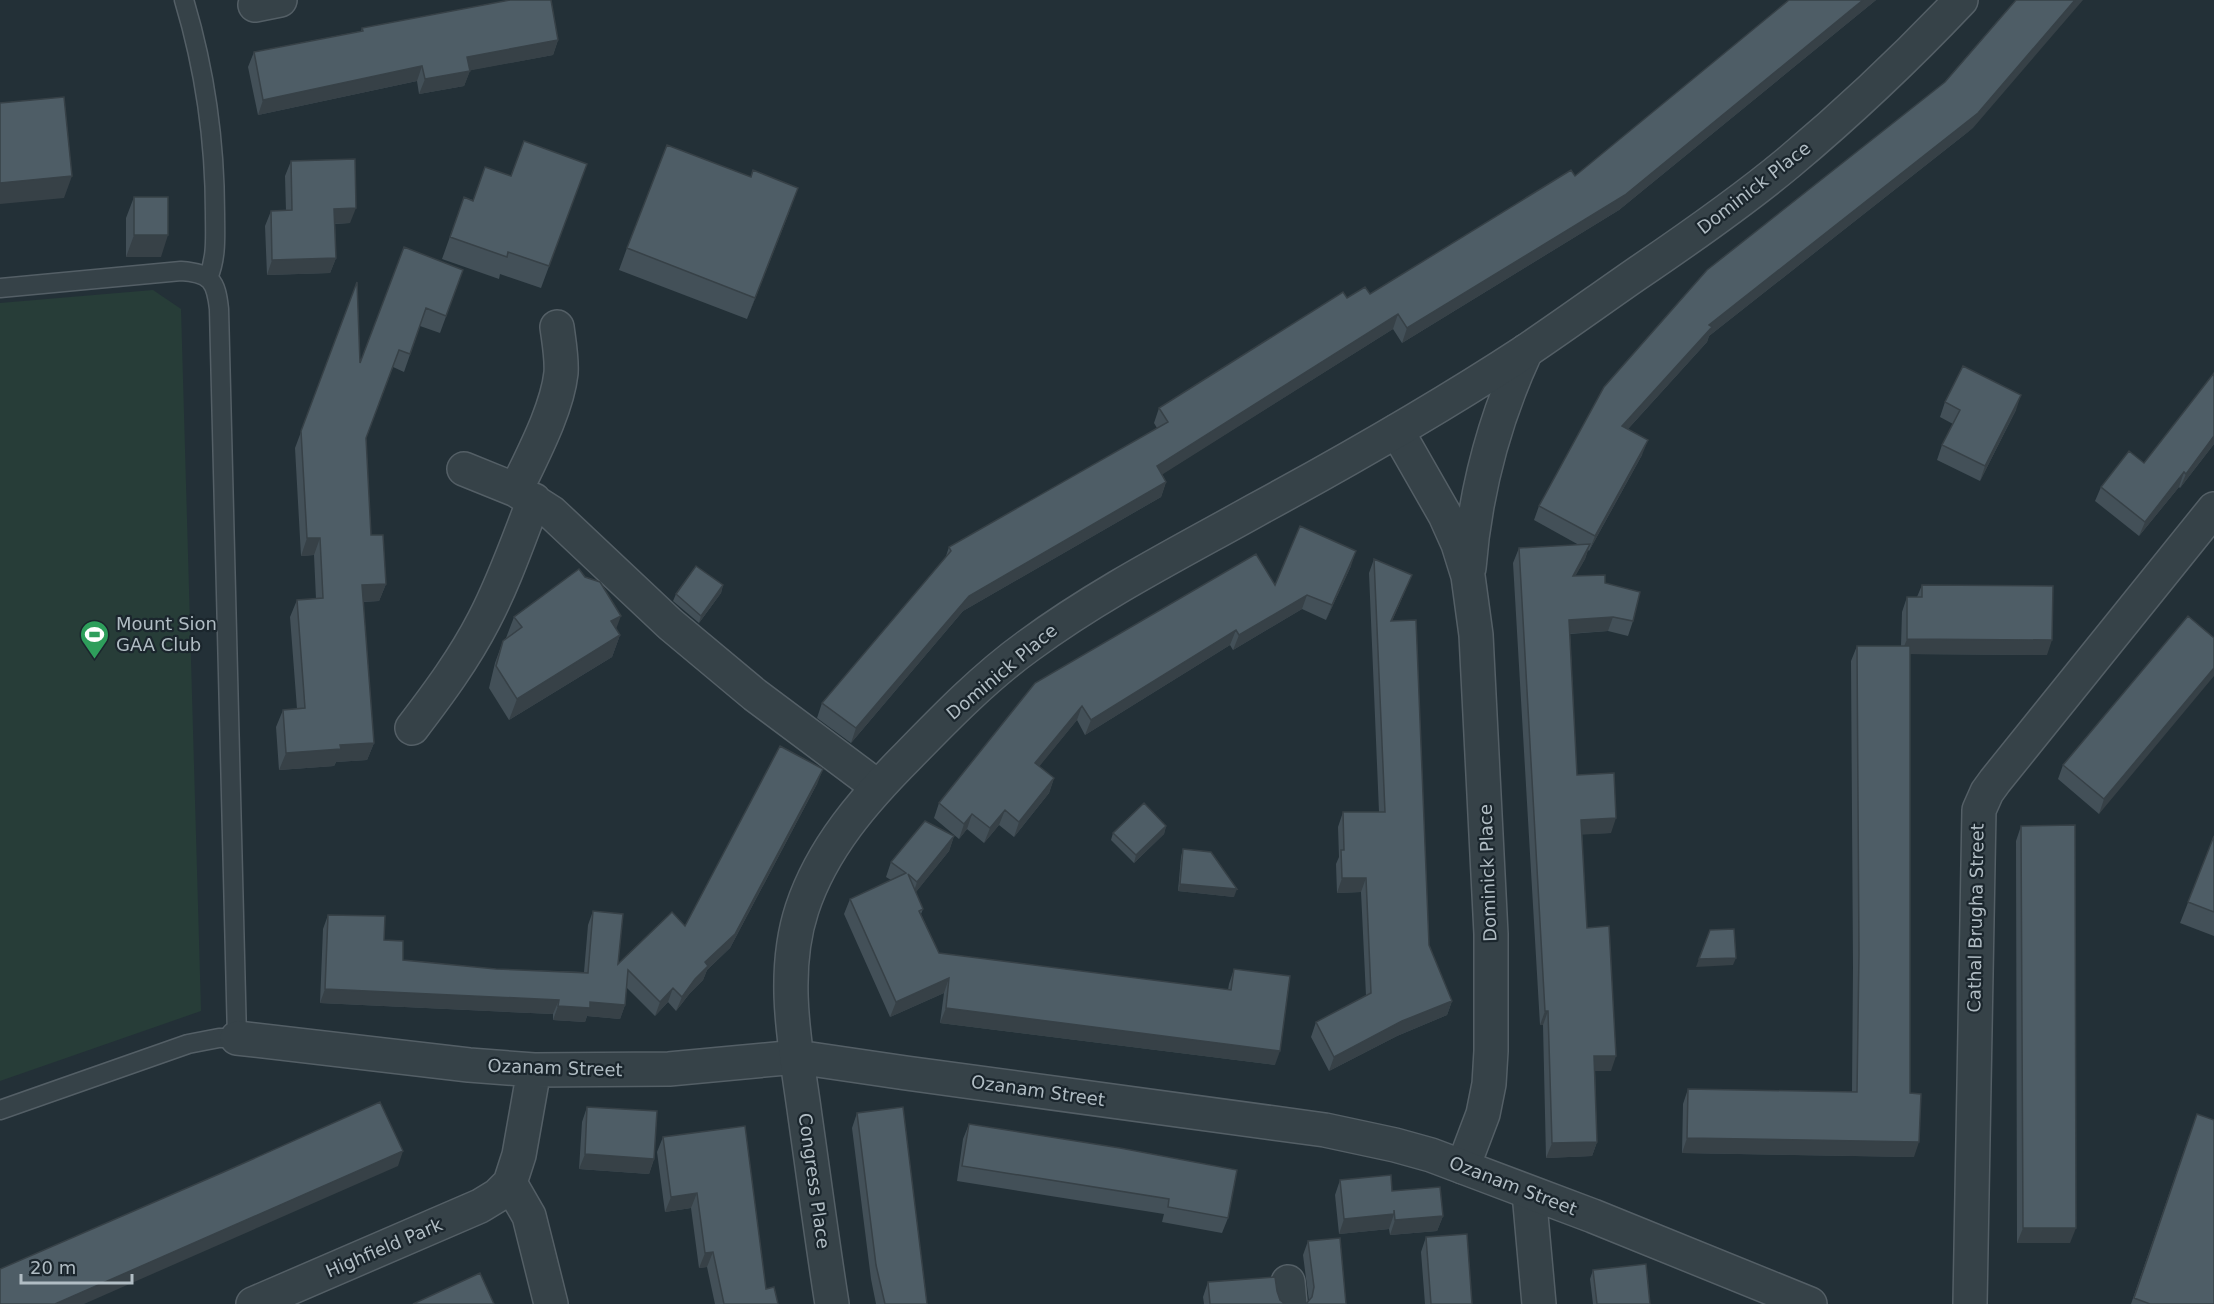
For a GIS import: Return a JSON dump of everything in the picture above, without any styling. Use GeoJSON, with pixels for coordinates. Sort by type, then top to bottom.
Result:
{"type":"FeatureCollection","features":[{"type":"Feature","properties":{"kind":"street","name":"Dominick Place"},"geometry":{"type":"LineString","coordinates":[[797,1057],[791,990],[792,965],[801,911],[811,884],[843,830],[878,787],[977,689],[1023,650],[1073,614],[1122,584],[1397,431],[1526,351],[1707,226],[1785,166],[1885,76],[1961,0]]}},
{"type":"Feature","properties":{"kind":"street"},"geometry":{"type":"LineString","coordinates":[[412,728],[442,689],[484,621],[502,583],[540,438],[558,389],[561,363],[557,327]]}},
{"type":"Feature","properties":{"kind":"street","name":"Dominick Place"},"geometry":{"type":"LineString","coordinates":[[1468,576],[1471,537],[1485,465],[1503,407],[1526,351]]}},
{"type":"Feature","properties":{"kind":"street","name":"Dominick Place"},"geometry":{"type":"LineString","coordinates":[[1397,431],[1458,544],[1468,576],[1476,636],[1491,934],[1491,1051],[1489,1084],[1483,1114],[1463,1167]]}},
{"type":"Feature","properties":{"kind":"street"},"geometry":{"type":"LineString","coordinates":[[464,469],[525,495],[567,527],[642,599],[747,688],[878,787]]}},
{"type":"Feature","properties":{"kind":"street","name":"Cathal Brugha Street"},"geometry":{"type":"LineString","coordinates":[[1970,1304],[1978,810],[1995,781],[2214,509]]}},
{"type":"Feature","properties":{"kind":"street","name":"Ozanam Street"},"geometry":{"type":"LineString","coordinates":[[237,1038],[399,1058],[534,1070],[669,1068],[797,1057],[1325,1130],[1431,1155],[1668,1244],[1810,1304]]}},
{"type":"Feature","properties":{"kind":"street","name":"Congress Place"},"geometry":{"type":"LineString","coordinates":[[797,1057],[832,1304]]}},
{"type":"Feature","properties":{"kind":"street"},"geometry":{"type":"LineString","coordinates":[[534,1070],[519,1155],[510,1183],[529,1216],[551,1304]]}},
{"type":"Feature","properties":{"kind":"street","name":"Highfield Park"},"geometry":{"type":"LineString","coordinates":[[253,1304],[480,1206],[498,1195],[510,1183]]}},
{"type":"Feature","properties":{"kind":"street"},"geometry":{"type":"LineString","coordinates":[[1529,1193],[1539,1304]]}},
{"type":"Feature","properties":{"kind":"lane"},"geometry":{"type":"LineString","coordinates":[[184,0],[204,76],[211,123],[215,251],[213,267],[208,278]]}},
{"type":"Feature","properties":{"kind":"lane"},"geometry":{"type":"LineString","coordinates":[[0,288],[167,272],[193,272],[208,278],[216,288],[219,309],[237,1038],[219,1038],[189,1044],[0,1110]]}},
{"type":"Feature","properties":{"kind":"green space","name":"Mount Sion GAA Club"},"geometry":{"type":"Polygon","coordinates":[[[153,290],[181,309],[201,1011],[0,1081],[0,303],[153,290]]]}},
{"type":"Feature","properties":{"kind":"building"},"geometry":{"type":"Polygon","coordinates":[[[510,0],[551,0],[558,40],[467,57],[470,71],[425,79],[422,66],[263,100],[254,52],[363,31],[362,28],[510,0]]]}},
{"type":"Feature","properties":{"kind":"building"},"geometry":{"type":"Polygon","coordinates":[[[1789,0],[1863,0],[1625,195],[1407,328],[1398,314],[1157,466],[1166,482],[969,596],[856,728],[822,703],[951,551],[949,547],[1168,422],[1159,408],[1343,292],[1347,298],[1365,287],[1370,294],[1571,170],[1575,176],[1789,0]]]}},
{"type":"Feature","properties":{"kind":"building"},"geometry":{"type":"Polygon","coordinates":[[[2016,0],[2075,0],[1978,113],[1709,325],[1712,327],[1622,426],[1648,440],[1595,536],[1539,506],[1604,387],[1707,270],[1945,82],[2016,0]]]}},
{"type":"Feature","properties":{"kind":"building"},"geometry":{"type":"Polygon","coordinates":[[[64,97],[72,176],[0,183],[0,103],[64,97]]]}},
{"type":"Feature","properties":{"kind":"building"},"geometry":{"type":"Polygon","coordinates":[[[524,141],[587,164],[549,266],[508,252],[507,257],[450,237],[464,197],[473,201],[485,167],[511,176],[524,141]]]}},
{"type":"Feature","properties":{"kind":"building"},"geometry":{"type":"Polygon","coordinates":[[[667,145],[751,177],[753,170],[798,188],[755,298],[627,248],[667,145]]]}},
{"type":"Feature","properties":{"kind":"building"},"geometry":{"type":"Polygon","coordinates":[[[355,159],[356,208],[334,209],[336,258],[272,260],[271,211],[292,210],[291,161],[355,159]]]}},
{"type":"Feature","properties":{"kind":"building"},"geometry":{"type":"Polygon","coordinates":[[[134,197],[168,197],[168,235],[134,235],[134,197]]]}},
{"type":"Feature","properties":{"kind":"building"},"geometry":{"type":"Polygon","coordinates":[[[404,247],[463,270],[446,316],[426,308],[410,354],[399,350],[366,438],[371,535],[383,535],[386,584],[362,585],[374,743],[340,745],[341,749],[286,753],[283,710],[305,708],[297,600],[323,598],[320,538],[307,538],[301,431],[357,282],[360,363],[404,247]]]}},
{"type":"Feature","properties":{"kind":"building"},"geometry":{"type":"Polygon","coordinates":[[[1963,366],[2021,395],[1985,466],[1942,445],[1960,410],[1945,402],[1963,366]]]}},
{"type":"Feature","properties":{"kind":"building"},"geometry":{"type":"Polygon","coordinates":[[[2214,373],[2214,436],[2186,474],[2184,472],[2145,522],[2101,487],[2129,451],[2144,463],[2214,373]]]}},
{"type":"Feature","properties":{"kind":"building"},"geometry":{"type":"Polygon","coordinates":[[[1300,526],[1356,551],[1332,605],[1307,595],[1239,635],[1236,630],[1091,720],[1082,706],[1035,763],[1054,778],[1019,822],[1005,810],[990,828],[972,814],[964,824],[939,803],[1035,683],[1256,554],[1275,585],[1300,526]]]}},
{"type":"Feature","properties":{"kind":"building"},"geometry":{"type":"Polygon","coordinates":[[[1590,544],[1573,576],[1605,575],[1605,583],[1640,592],[1633,621],[1613,617],[1569,620],[1577,775],[1614,773],[1616,818],[1581,820],[1587,928],[1609,926],[1616,1056],[1594,1056],[1597,1142],[1552,1143],[1548,1011],[1545,1011],[1519,548],[1590,544]]]}},
{"type":"Feature","properties":{"kind":"building"},"geometry":{"type":"Polygon","coordinates":[[[1374,559],[1412,575],[1391,621],[1416,620],[1429,945],[1452,1001],[1402,1021],[1334,1057],[1316,1022],[1371,993],[1366,878],[1342,878],[1341,850],[1344,850],[1343,812],[1385,812],[1374,559]]]}},
{"type":"Feature","properties":{"kind":"building"},"geometry":{"type":"Polygon","coordinates":[[[696,566],[723,585],[701,616],[676,594],[696,566]]]}},
{"type":"Feature","properties":{"kind":"building"},"geometry":{"type":"Polygon","coordinates":[[[579,569],[585,577],[600,582],[621,616],[611,621],[620,635],[517,699],[496,666],[503,641],[522,627],[514,617],[579,569]]]}},
{"type":"Feature","properties":{"kind":"building"},"geometry":{"type":"Polygon","coordinates":[[[1922,585],[2053,586],[2052,640],[1907,639],[1907,597],[1922,597],[1922,585]]]}},
{"type":"Feature","properties":{"kind":"building"},"geometry":{"type":"Polygon","coordinates":[[[2188,616],[2214,638],[2214,668],[2104,799],[2063,765],[2188,616]]]}},
{"type":"Feature","properties":{"kind":"building"},"geometry":{"type":"Polygon","coordinates":[[[1857,646],[1910,646],[1910,1093],[1921,1094],[1919,1142],[1687,1138],[1688,1089],[1857,1092],[1859,953],[1857,646]]]}},
{"type":"Feature","properties":{"kind":"building"},"geometry":{"type":"Polygon","coordinates":[[[780,746],[823,769],[735,934],[705,962],[708,966],[682,997],[673,988],[660,1002],[628,970],[625,1005],[590,1002],[590,1008],[558,1006],[559,1000],[325,989],[328,915],[385,916],[384,940],[403,941],[403,960],[496,969],[588,973],[593,911],[623,914],[618,964],[672,912],[685,926],[780,746]]]}},
{"type":"Feature","properties":{"kind":"building"},"geometry":{"type":"Polygon","coordinates":[[[1144,803],[1166,826],[1136,855],[1113,833],[1144,803]]]}},
{"type":"Feature","properties":{"kind":"building"},"geometry":{"type":"Polygon","coordinates":[[[925,821],[954,836],[917,882],[908,874],[923,909],[919,911],[939,953],[1231,990],[1234,969],[1290,976],[1280,1051],[946,1008],[949,978],[896,1002],[850,899],[906,873],[891,862],[925,821]]]}},
{"type":"Feature","properties":{"kind":"building"},"geometry":{"type":"Polygon","coordinates":[[[2075,825],[2076,1228],[2023,1228],[2021,826],[2075,825]]]}},
{"type":"Feature","properties":{"kind":"building"},"geometry":{"type":"Polygon","coordinates":[[[2214,836],[2214,912],[2188,902],[2214,836]]]}},
{"type":"Feature","properties":{"kind":"building"},"geometry":{"type":"Polygon","coordinates":[[[1183,849],[1211,852],[1237,889],[1180,884],[1183,849]]]}},
{"type":"Feature","properties":{"kind":"building"},"geometry":{"type":"Polygon","coordinates":[[[1734,929],[1736,958],[1699,959],[1710,930],[1734,929]]]}},
{"type":"Feature","properties":{"kind":"building"},"geometry":{"type":"Polygon","coordinates":[[[380,1102],[403,1151],[55,1304],[0,1304],[0,1269],[380,1102]]]}},
{"type":"Feature","properties":{"kind":"building"},"geometry":{"type":"Polygon","coordinates":[[[587,1107],[657,1111],[654,1159],[585,1154],[587,1107]]]}},
{"type":"Feature","properties":{"kind":"building"},"geometry":{"type":"Polygon","coordinates":[[[903,1107],[927,1304],[885,1304],[876,1265],[857,1113],[903,1107]]]}},
{"type":"Feature","properties":{"kind":"building"},"geometry":{"type":"Polygon","coordinates":[[[2197,1114],[2214,1120],[2214,1304],[2150,1304],[2134,1298],[2197,1114]]]}},
{"type":"Feature","properties":{"kind":"building"},"geometry":{"type":"Polygon","coordinates":[[[969,1124],[1120,1148],[1237,1170],[1228,1218],[1168,1207],[1169,1199],[962,1166],[969,1124]]]}},
{"type":"Feature","properties":{"kind":"building"},"geometry":{"type":"Polygon","coordinates":[[[745,1126],[766,1289],[774,1287],[778,1304],[724,1304],[713,1252],[705,1253],[697,1193],[671,1197],[663,1137],[745,1126]]]}},
{"type":"Feature","properties":{"kind":"building"},"geometry":{"type":"Polygon","coordinates":[[[1391,1175],[1392,1191],[1440,1187],[1443,1216],[1395,1220],[1394,1210],[1394,1214],[1344,1219],[1340,1180],[1391,1175]]]}},
{"type":"Feature","properties":{"kind":"building"},"geometry":{"type":"Polygon","coordinates":[[[1467,1234],[1472,1304],[1431,1304],[1426,1237],[1467,1234]]]}},
{"type":"Feature","properties":{"kind":"building"},"geometry":{"type":"Polygon","coordinates":[[[1340,1238],[1346,1304],[1306,1304],[1312,1297],[1314,1287],[1308,1241],[1340,1238]]]}},
{"type":"Feature","properties":{"kind":"building"},"geometry":{"type":"Polygon","coordinates":[[[1646,1264],[1650,1304],[1597,1304],[1593,1270],[1646,1264]]]}},
{"type":"Feature","properties":{"kind":"building"},"geometry":{"type":"Polygon","coordinates":[[[480,1273],[494,1304],[413,1304],[480,1273]]]}},
{"type":"Feature","properties":{"kind":"building"},"geometry":{"type":"Polygon","coordinates":[[[1275,1277],[1280,1300],[1285,1304],[1210,1304],[1208,1282],[1275,1277]]]}},
{"type":"Feature","properties":{"kind":"place","name":"Mount Sion GAA Club"},"geometry":{"type":"Point","coordinates":[95,660]}}]}
